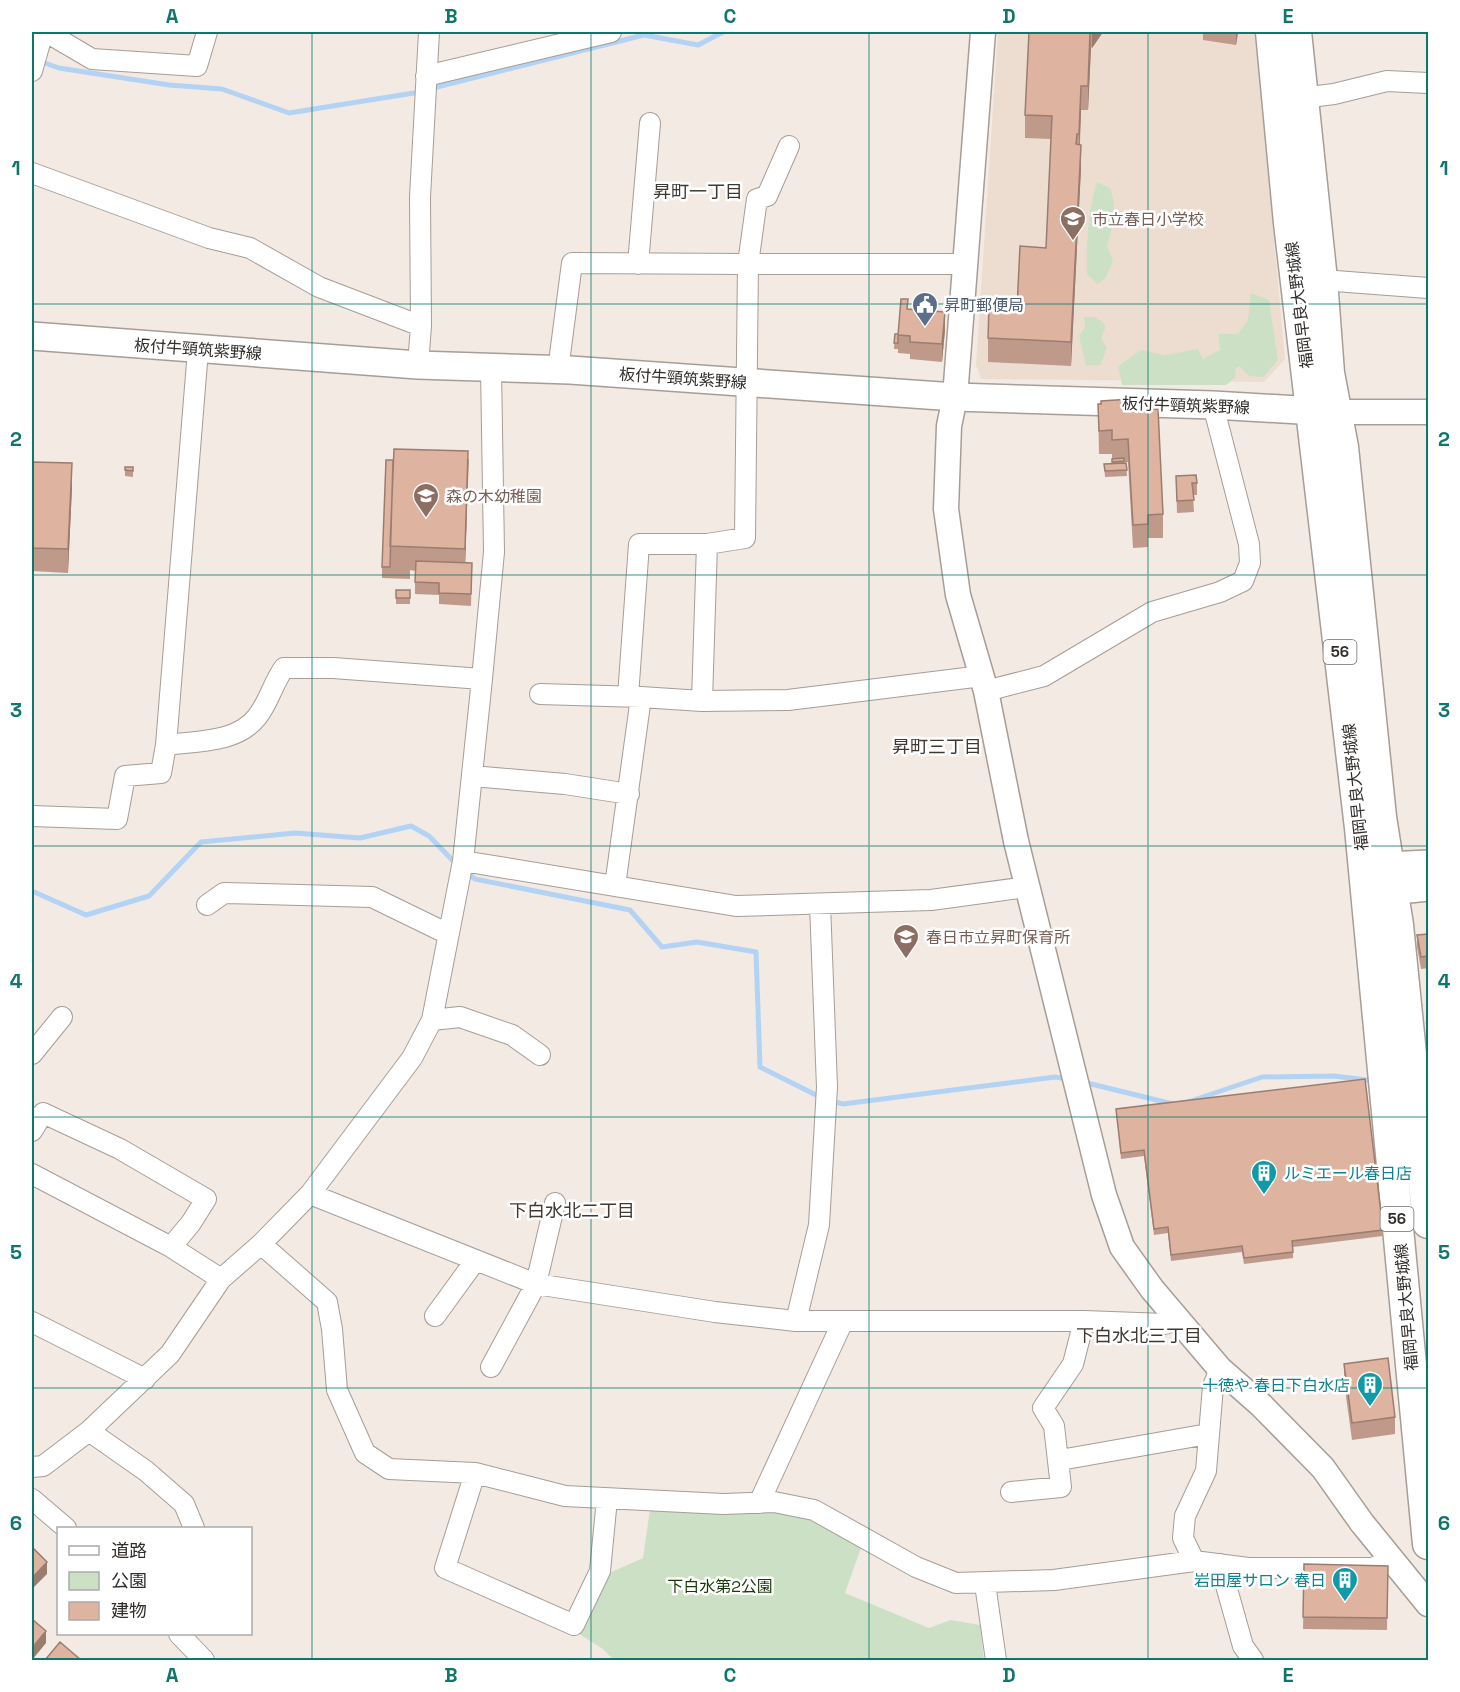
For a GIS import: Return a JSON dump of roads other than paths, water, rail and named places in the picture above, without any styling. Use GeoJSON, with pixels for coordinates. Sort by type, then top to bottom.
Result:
{"type":"FeatureCollection","features":[{"type":"Feature","properties":{"kind":"main road","name":"福岡早良大野城線"},"geometry":{"type":"LineString","coordinates":[[1271,32],[1323,411],[1360,828],[1378,879],[1428,1223]]}},
{"type":"Feature","properties":{"kind":"main road","name":"福岡早良大野城線"},"geometry":{"type":"LineString","coordinates":[[1296,32],[1322,280],[1329,373],[1323,411]]}},
{"type":"Feature","properties":{"kind":"main road","name":"板付牛頸筑紫野線"},"geometry":{"type":"LineString","coordinates":[[32,336],[418,365],[558,370],[955,397],[1213,405],[1323,411]]}},
{"type":"Feature","properties":{"kind":"main road"},"geometry":{"type":"LineString","coordinates":[[1378,879],[1428,864]]}},
{"type":"Feature","properties":{"kind":"main road","name":"福岡早良大野城線"},"geometry":{"type":"LineString","coordinates":[[1378,879],[1428,1544]]}},
{"type":"Feature","properties":{"kind":"main road"},"geometry":{"type":"LineString","coordinates":[[1378,879],[1428,887]]}},
{"type":"Feature","properties":{"kind":"street"},"geometry":{"type":"LineString","coordinates":[[32,71],[43,34],[92,59],[198,66],[207,32]]}},
{"type":"Feature","properties":{"kind":"street"},"geometry":{"type":"LineString","coordinates":[[418,365],[421,326],[420,197],[426,129],[429,32]]}},
{"type":"Feature","properties":{"kind":"street"},"geometry":{"type":"LineString","coordinates":[[426,75],[610,32]]}},
{"type":"Feature","properties":{"kind":"street"},"geometry":{"type":"LineString","coordinates":[[983,32],[955,397],[948,426],[946,508],[958,595],[984,683],[1027,887],[1104,1195],[1122,1247],[1152,1288],[1220,1369],[1261,1405],[1323,1468],[1391,1561],[1428,1604]]}},
{"type":"Feature","properties":{"kind":"street"},"geometry":{"type":"LineString","coordinates":[[1302,98],[1335,94],[1387,81],[1428,83]]}},
{"type":"Feature","properties":{"kind":"street"},"geometry":{"type":"LineString","coordinates":[[638,264],[644,134]]}},
{"type":"Feature","properties":{"kind":"street"},"geometry":{"type":"LineString","coordinates":[[615,886],[629,794],[639,544],[707,544],[745,538],[747,264],[757,199],[767,196],[789,146]]}},
{"type":"Feature","properties":{"kind":"street"},"geometry":{"type":"LineString","coordinates":[[32,173],[209,238],[250,248],[319,287],[421,326]]}},
{"type":"Feature","properties":{"kind":"street"},"geometry":{"type":"LineString","coordinates":[[558,370],[572,263],[966,264]]}},
{"type":"Feature","properties":{"kind":"street"},"geometry":{"type":"LineString","coordinates":[[1322,280],[1428,288]]}},
{"type":"Feature","properties":{"kind":"street"},"geometry":{"type":"LineString","coordinates":[[32,816],[117,819],[125,776],[161,773],[166,745],[198,350]]}},
{"type":"Feature","properties":{"kind":"street"},"geometry":{"type":"LineString","coordinates":[[32,1467],[43,1466],[89,1431],[170,1354],[221,1279],[261,1244],[310,1194],[412,1058],[432,1020],[463,861],[494,552],[491,368]]}},
{"type":"Feature","properties":{"kind":"street"},"geometry":{"type":"LineString","coordinates":[[540,694],[702,701],[788,700],[1044,676],[1152,612],[1220,592],[1243,581],[1250,563],[1250,544],[1213,405]]}},
{"type":"Feature","properties":{"kind":"street"},"geometry":{"type":"LineString","coordinates":[[1323,411],[1428,412]]}},
{"type":"Feature","properties":{"kind":"street"},"geometry":{"type":"LineString","coordinates":[[702,701],[707,544]]}},
{"type":"Feature","properties":{"kind":"street"},"geometry":{"type":"LineString","coordinates":[[166,745],[223,737],[241,731],[258,716],[275,680],[285,668],[333,668],[482,679]]}},
{"type":"Feature","properties":{"kind":"street"},"geometry":{"type":"LineString","coordinates":[[472,776],[565,784],[629,794]]}},
{"type":"Feature","properties":{"kind":"street"},"geometry":{"type":"LineString","coordinates":[[463,861],[735,906],[931,900],[1027,887]]}},
{"type":"Feature","properties":{"kind":"street"},"geometry":{"type":"LineString","coordinates":[[207,905],[224,893],[372,897],[448,934]]}},
{"type":"Feature","properties":{"kind":"street"},"geometry":{"type":"LineString","coordinates":[[796,1322],[819,1225],[827,1087],[820,904]]}},
{"type":"Feature","properties":{"kind":"street"},"geometry":{"type":"LineString","coordinates":[[32,1054],[62,1017]]}},
{"type":"Feature","properties":{"kind":"street"},"geometry":{"type":"LineString","coordinates":[[432,1020],[460,1017],[512,1035],[540,1055]]}},
{"type":"Feature","properties":{"kind":"street"},"geometry":{"type":"LineString","coordinates":[[32,1131],[37,1111],[120,1149],[206,1199],[171,1247]]}},
{"type":"Feature","properties":{"kind":"street"},"geometry":{"type":"LineString","coordinates":[[32,1173],[171,1247],[221,1279]]}},
{"type":"Feature","properties":{"kind":"street"},"geometry":{"type":"LineString","coordinates":[[310,1194],[536,1284],[715,1312],[796,1322],[1084,1321],[1164,1324],[1175,1315]]}},
{"type":"Feature","properties":{"kind":"street"},"geometry":{"type":"LineString","coordinates":[[492,1367],[536,1284],[555,1203]]}},
{"type":"Feature","properties":{"kind":"street"},"geometry":{"type":"LineString","coordinates":[[261,1244],[327,1302],[332,1329],[337,1390],[365,1453],[389,1469],[475,1473],[564,1496],[723,1504],[774,1502],[814,1510],[916,1567],[956,1583],[985,1584],[1054,1580],[1194,1561],[1248,1568],[1372,1568],[1391,1561]]}},
{"type":"Feature","properties":{"kind":"street"},"geometry":{"type":"LineString","coordinates":[[435,1316],[475,1261]]}},
{"type":"Feature","properties":{"kind":"street"},"geometry":{"type":"LineString","coordinates":[[759,1503],[843,1321]]}},
{"type":"Feature","properties":{"kind":"street"},"geometry":{"type":"LineString","coordinates":[[1011,1492],[1061,1487],[1060,1460],[1054,1426],[1043,1408],[1073,1364],[1084,1321]]}},
{"type":"Feature","properties":{"kind":"street"},"geometry":{"type":"LineString","coordinates":[[32,1322],[145,1379]]}},
{"type":"Feature","properties":{"kind":"street"},"geometry":{"type":"LineString","coordinates":[[1194,1561],[1183,1539],[1185,1516],[1206,1471],[1213,1386],[1220,1369]]}},
{"type":"Feature","properties":{"kind":"street"},"geometry":{"type":"LineString","coordinates":[[89,1431],[146,1471],[184,1504],[194,1527]]}},
{"type":"Feature","properties":{"kind":"street"},"geometry":{"type":"LineString","coordinates":[[1060,1460],[1208,1434]]}},
{"type":"Feature","properties":{"kind":"street"},"geometry":{"type":"LineString","coordinates":[[475,1473],[445,1568],[574,1625],[600,1571],[607,1498]]}},
{"type":"Feature","properties":{"kind":"street"},"geometry":{"type":"LineString","coordinates":[[32,1498],[65,1527]]}},
{"type":"Feature","properties":{"kind":"street"},"geometry":{"type":"LineString","coordinates":[[1220,1564],[1243,1646],[1253,1660]]}},
{"type":"Feature","properties":{"kind":"street"},"geometry":{"type":"LineString","coordinates":[[985,1584],[996,1660]]}},
{"type":"Feature","properties":{"kind":"street"},"geometry":{"type":"LineString","coordinates":[[179,1635],[204,1660]]}},
{"type":"Feature","properties":{"kind":"waterway"},"geometry":{"type":"LineString","coordinates":[[429,89],[644,35],[698,45],[723,32]]}},
{"type":"Feature","properties":{"kind":"waterway"},"geometry":{"type":"LineString","coordinates":[[39,61],[59,68],[169,85],[222,89],[289,113],[420,92]]}},
{"type":"Feature","properties":{"kind":"waterway"},"geometry":{"type":"LineString","coordinates":[[32,891],[86,915],[149,896],[201,842],[295,833],[360,838],[411,826],[429,836],[458,866]]}},
{"type":"Feature","properties":{"kind":"waterway"},"geometry":{"type":"LineString","coordinates":[[465,871],[475,879],[630,910],[662,947],[697,942],[756,952],[760,1067],[822,1098]]}},
{"type":"Feature","properties":{"kind":"waterway"},"geometry":{"type":"LineString","coordinates":[[1188,1102],[1262,1077],[1334,1076],[1375,1081]]}},
{"type":"Feature","properties":{"kind":"waterway"},"geometry":{"type":"LineString","coordinates":[[831,1101],[843,1104],[1055,1077],[1068,1079]]}},
{"type":"Feature","properties":{"kind":"waterway"},"geometry":{"type":"LineString","coordinates":[[1083,1082],[1173,1104]]}},
{"type":"Feature","properties":{"kind":"place","name":"市立春日小学校"},"geometry":{"type":"Point","coordinates":[1073,242]}},
{"type":"Feature","properties":{"kind":"place","name":"昇町郵便局"},"geometry":{"type":"Point","coordinates":[925,328]}},
{"type":"Feature","properties":{"kind":"place","name":"森の木幼稚園"},"geometry":{"type":"Point","coordinates":[426,519]}},
{"type":"Feature","properties":{"kind":"place","name":"春日市立昇町保育所"},"geometry":{"type":"Point","coordinates":[906,960]}},
{"type":"Feature","properties":{"kind":"place","name":"ルミエール春日店"},"geometry":{"type":"Point","coordinates":[1264,1196]}},
{"type":"Feature","properties":{"kind":"place","name":"十徳や 春日下白水店"},"geometry":{"type":"Point","coordinates":[1370,1408]}},
{"type":"Feature","properties":{"kind":"place","name":"岩田屋サロン 春日"},"geometry":{"type":"Point","coordinates":[1345,1603]}},
{"type":"Feature","properties":{"kind":"district","name":"昇町一丁目"},"geometry":{"type":"Point","coordinates":[698,192]}},
{"type":"Feature","properties":{"kind":"district","name":"昇町三丁目"},"geometry":{"type":"Point","coordinates":[937,747]}},
{"type":"Feature","properties":{"kind":"district","name":"下白水北二丁目"},"geometry":{"type":"Point","coordinates":[572,1211]}},
{"type":"Feature","properties":{"kind":"district","name":"下白水北三丁目"},"geometry":{"type":"Point","coordinates":[1139,1336]}},
{"type":"Feature","properties":{"kind":"park label","name":"下白水第2公園"},"geometry":{"type":"Point","coordinates":[720,1586]}}]}
